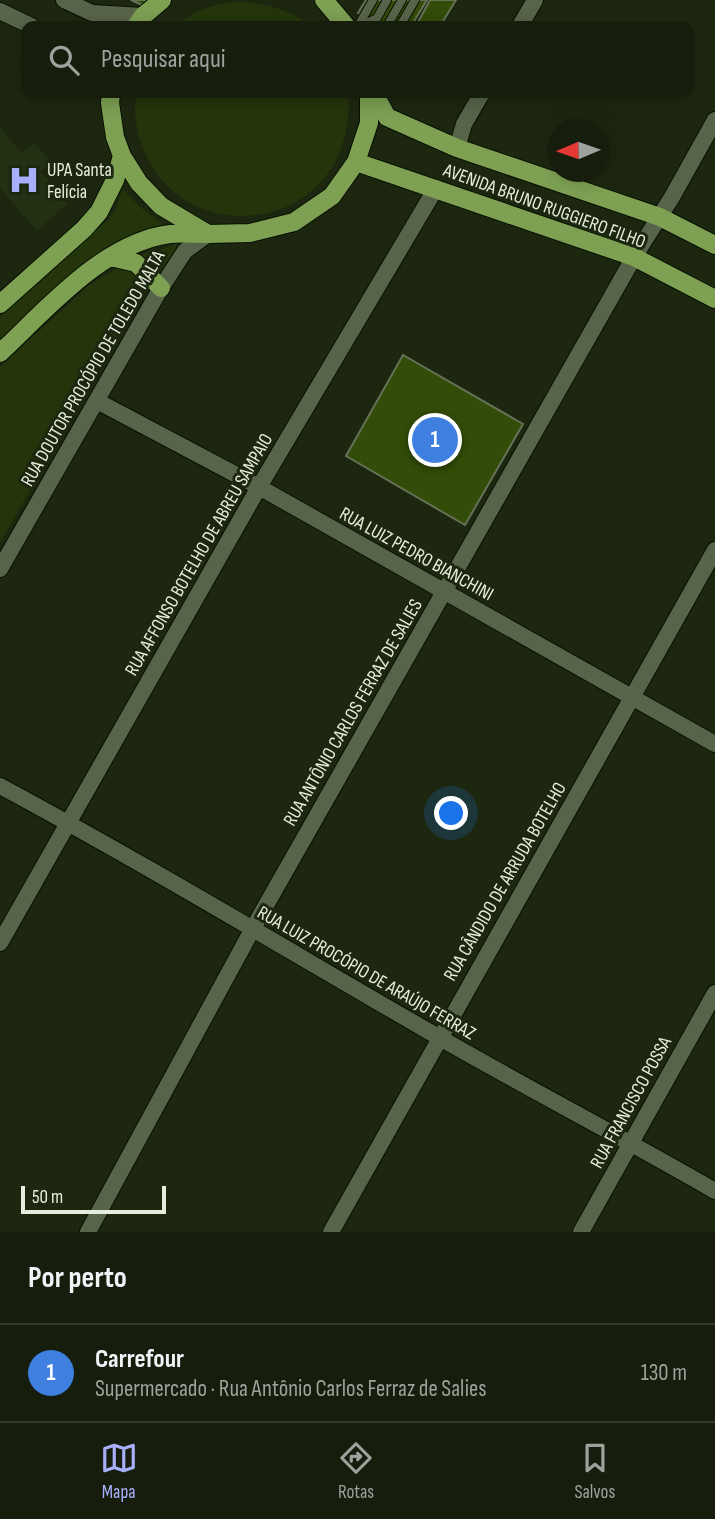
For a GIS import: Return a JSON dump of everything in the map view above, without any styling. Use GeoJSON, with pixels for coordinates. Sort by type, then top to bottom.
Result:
{"type":"FeatureCollection","features":[{"type":"Feature","properties":{"kind":"main road"},"geometry":{"type":"LineString","coordinates":[[139,21],[162,0]]}},
{"type":"Feature","properties":{"kind":"main road"},"geometry":{"type":"LineString","coordinates":[[324,0],[342,21]]}},
{"type":"Feature","properties":{"kind":"main road"},"geometry":{"type":"LineString","coordinates":[[110,98],[115,137],[122,156],[139,183],[161,206],[208,234]]}},
{"type":"Feature","properties":{"kind":"main road"},"geometry":{"type":"LineString","coordinates":[[0,353],[83,277],[111,257],[139,243],[169,234],[250,233],[295,222],[332,196],[356,162],[369,123],[369,98]]}},
{"type":"Feature","properties":{"kind":"main road","name":"AVENIDA BRUNO RUGGIERO FILHO"},"geometry":{"type":"LineString","coordinates":[[377,98],[387,117],[457,148],[660,217],[715,245]]}},
{"type":"Feature","properties":{"kind":"main road"},"geometry":{"type":"LineString","coordinates":[[0,304],[84,229],[99,212],[115,180],[122,156]]}},
{"type":"Feature","properties":{"kind":"main road","name":"AVENIDA BRUNO RUGGIERO FILHO"},"geometry":{"type":"LineString","coordinates":[[356,162],[634,257],[715,299]]}},
{"type":"Feature","properties":{"kind":"main road"},"geometry":{"type":"LineString","coordinates":[[111,257],[135,263],[160,288]]}},
{"type":"Feature","properties":{"kind":"street"},"geometry":{"type":"LineString","coordinates":[[64,0],[92,13],[139,21]]}},
{"type":"Feature","properties":{"kind":"street"},"geometry":{"type":"LineString","coordinates":[[523,21],[535,0]]}},
{"type":"Feature","properties":{"kind":"street"},"geometry":{"type":"LineString","coordinates":[[0,11],[21,21]]}},
{"type":"Feature","properties":{"kind":"street"},"geometry":{"type":"LineString","coordinates":[[457,148],[464,124],[479,98]]}},
{"type":"Feature","properties":{"kind":"street","name":"RUA ANTÔNIO CARLOS FERRAZ DE SALIES"},"geometry":{"type":"LineString","coordinates":[[88,1232],[252,930],[634,257],[715,120]]}},
{"type":"Feature","properties":{"kind":"street","name":"RUA AFFONSO BOTELHO DE ABREU SAMPAIO"},"geometry":{"type":"LineString","coordinates":[[0,943],[259,487],[436,188]]}},
{"type":"Feature","properties":{"kind":"street","name":"RUA DOUTOR PROCÓPIO DE TOLEDO MALTA"},"geometry":{"type":"LineString","coordinates":[[0,569],[160,288],[185,251],[208,234]]}},
{"type":"Feature","properties":{"kind":"street","name":"RUA LUIZ PEDRO BIANCHINI"},"geometry":{"type":"LineString","coordinates":[[97,401],[259,487],[715,744]]}},
{"type":"Feature","properties":{"kind":"street","name":"RUA CÂNDIDO DE ARRUDA BOTELHO"},"geometry":{"type":"LineString","coordinates":[[331,1232],[715,550]]}},
{"type":"Feature","properties":{"kind":"street","name":"RUA LUIZ PROCÓPIO DE ARAÚJO FERRAZ"},"geometry":{"type":"LineString","coordinates":[[0,786],[68,822],[439,1038],[715,1191]]}},
{"type":"Feature","properties":{"kind":"street","name":"RUA FRANCISCO POSSA"},"geometry":{"type":"LineString","coordinates":[[581,1232],[715,993]]}},
{"type":"Feature","properties":{"kind":"lane"},"geometry":{"type":"LineString","coordinates":[[362,21],[373,0]]}},
{"type":"Feature","properties":{"kind":"lane"},"geometry":{"type":"LineString","coordinates":[[370,21],[377,18],[387,0]]}},
{"type":"Feature","properties":{"kind":"lane"},"geometry":{"type":"LineString","coordinates":[[390,21],[402,0]]}},
{"type":"Feature","properties":{"kind":"lane"},"geometry":{"type":"LineString","coordinates":[[403,21],[415,0]]}},
{"type":"Feature","properties":{"kind":"shaded area"},"geometry":{"type":"Polygon","coordinates":[[[221,4],[257,4],[276,8],[303,21],[182,21],[221,4]]]}},
{"type":"Feature","properties":{"kind":"shaded area"},"geometry":{"type":"Polygon","coordinates":[[[348,98],[349,104],[345,135],[331,168],[309,193],[281,209],[250,216],[218,213],[188,202],[163,181],[139,137],[135,115],[136,100],[348,98]]]}},
{"type":"Feature","properties":{"kind":"shaded area","name":"UPA Santa Felícia"},"geometry":{"type":"Polygon","coordinates":[[[0,128],[22,153],[34,143],[51,162],[40,171],[68,203],[37,231],[0,188],[0,128]]]}},
{"type":"Feature","properties":{"kind":"shaded area"},"geometry":{"type":"Polygon","coordinates":[[[122,191],[168,228],[155,232],[0,344],[0,317],[108,220],[116,209],[122,191]]]}},
{"type":"Feature","properties":{"kind":"shaded area"},"geometry":{"type":"Polygon","coordinates":[[[177,243],[158,275],[138,256],[168,247],[177,243]]]}},
{"type":"Feature","properties":{"kind":"shaded area"},"geometry":{"type":"Polygon","coordinates":[[[117,268],[132,272],[139,279],[141,295],[0,543],[0,367],[88,286],[117,268]]]}},
{"type":"Feature","properties":{"kind":"building"},"geometry":{"type":"Polygon","coordinates":[[[131,0],[152,0],[145,6],[131,0]]]}},
{"type":"Feature","properties":{"kind":"building"},"geometry":{"type":"Polygon","coordinates":[[[366,0],[427,0],[414,21],[371,21],[358,13],[366,0]]]}},
{"type":"Feature","properties":{"kind":"building"},"geometry":{"type":"Polygon","coordinates":[[[430,0],[456,0],[443,21],[419,21],[430,0]]]}},
{"type":"Feature","properties":{"kind":"building"},"geometry":{"type":"Polygon","coordinates":[[[403,355],[523,424],[465,525],[346,456],[403,355]]]}},
{"type":"Feature","properties":{"kind":"place","name":"UPA Santa Felícia"},"geometry":{"type":"Point","coordinates":[24,180]}},
{"type":"Feature","properties":{"kind":"place","name":"Carrefour"},"geometry":{"type":"Point","coordinates":[435,440]}}]}
